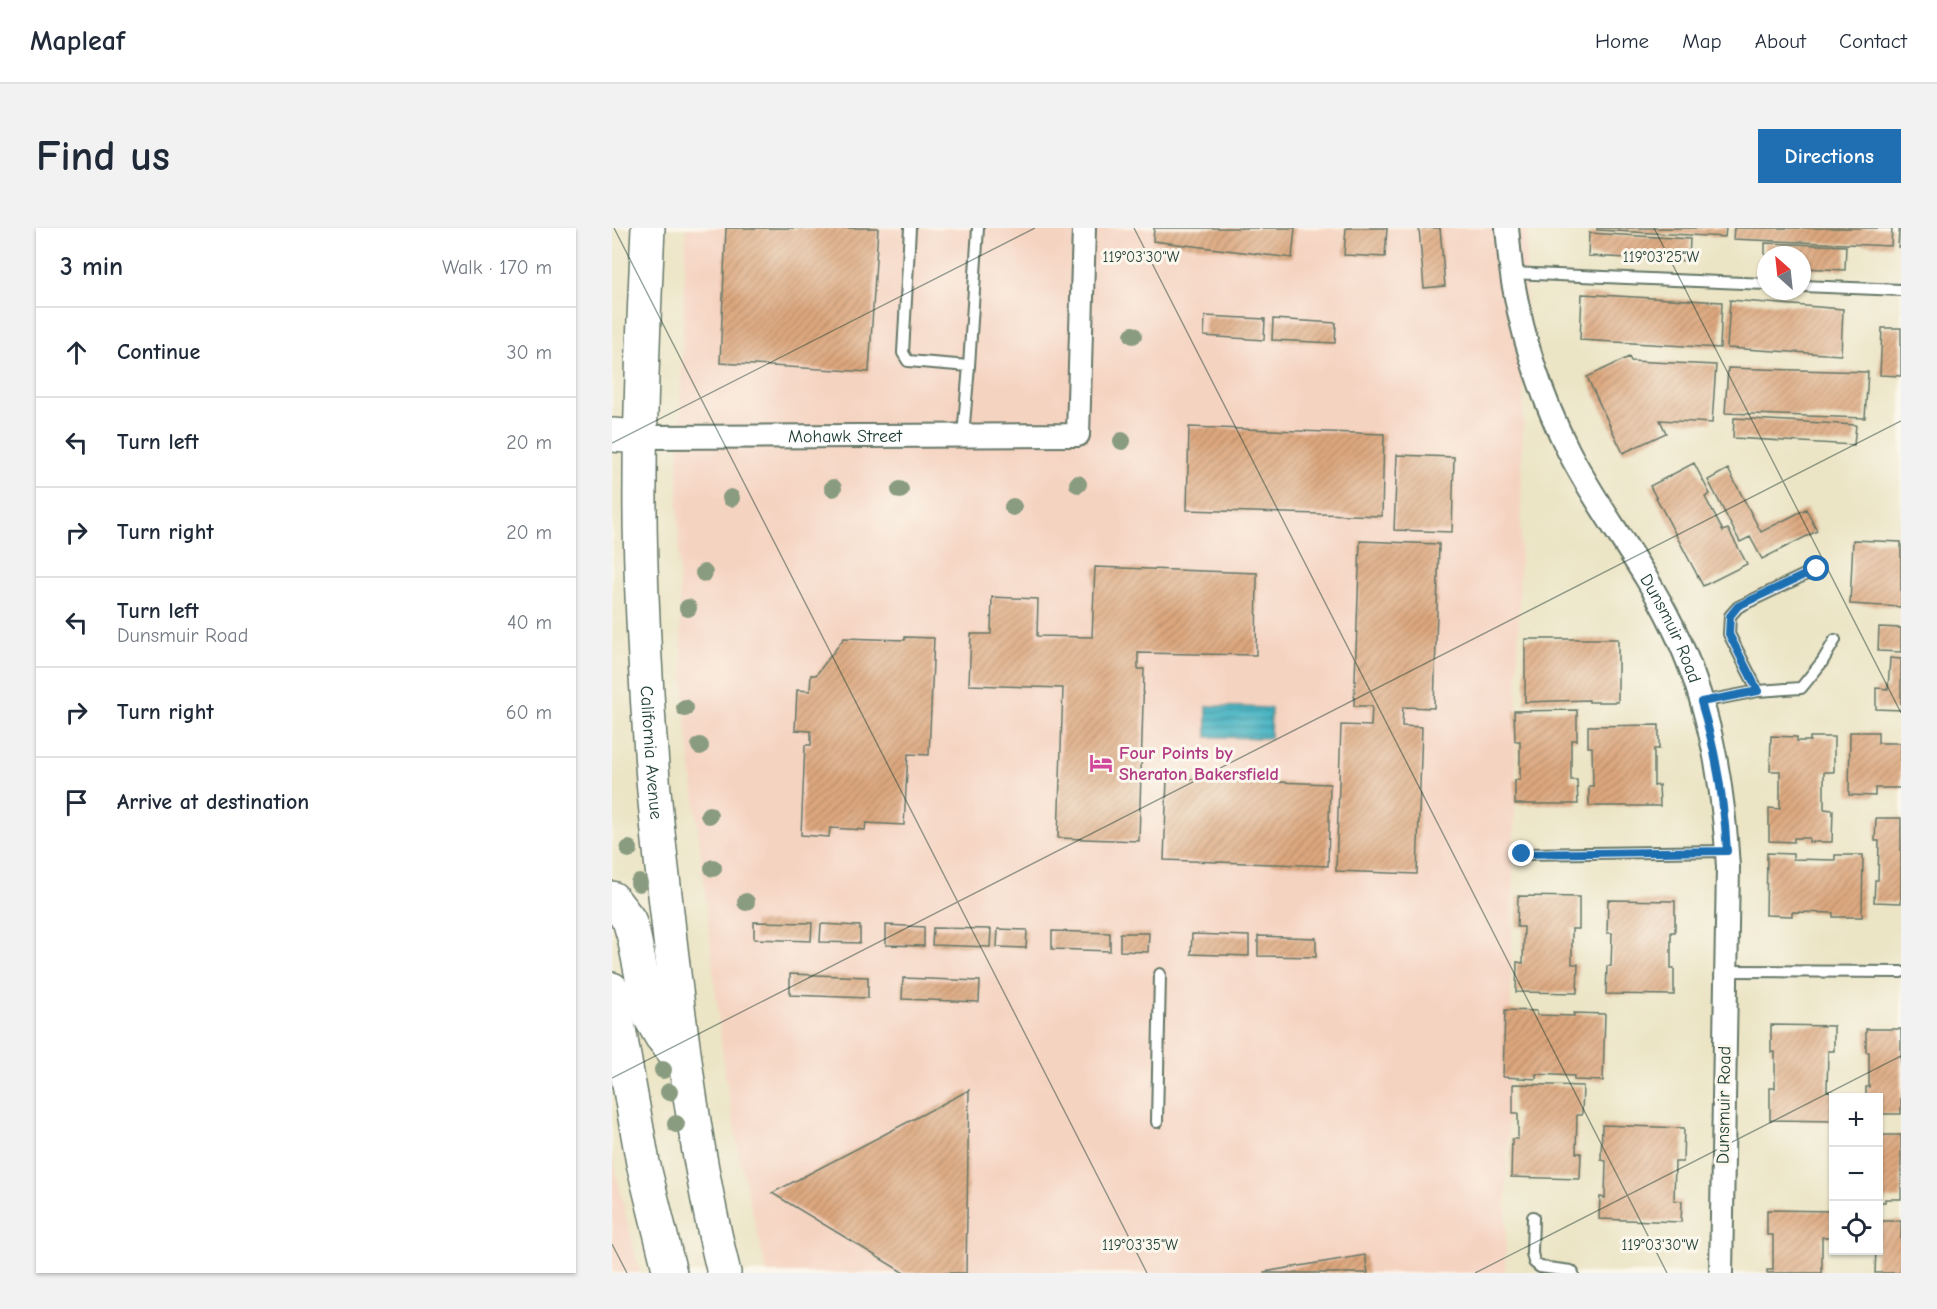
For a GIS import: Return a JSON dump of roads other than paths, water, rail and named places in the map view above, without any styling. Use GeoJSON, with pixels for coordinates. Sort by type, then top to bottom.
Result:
{"type":"FeatureCollection","features":[{"type":"Feature","properties":{"kind":"main road","name":"California Avenue"},"geometry":{"type":"LineString","coordinates":[[648,228],[642,343],[626,436],[640,483],[652,768],[685,1066],[711,1218],[724,1273]]}},
{"type":"Feature","properties":{"kind":"main road"},"geometry":{"type":"LineString","coordinates":[[612,898],[629,920],[632,928],[650,1017],[661,1036],[685,1066]]}},
{"type":"Feature","properties":{"kind":"main road"},"geometry":{"type":"LineString","coordinates":[[612,989],[644,1163],[670,1273]]}},
{"type":"Feature","properties":{"kind":"street","name":"Mohawk Street"},"geometry":{"type":"LineString","coordinates":[[626,436],[1078,435],[1084,228]]}},
{"type":"Feature","properties":{"kind":"street","name":"Dunsmuir Road"},"geometry":{"type":"LineString","coordinates":[[1507,228],[1512,273],[1527,343],[1551,412],[1599,504],[1644,572],[1673,627],[1696,684],[1713,744],[1724,805],[1727,851],[1721,1273]]}},
{"type":"Feature","properties":{"kind":"lane"},"geometry":{"type":"LineString","coordinates":[[910,228],[903,353],[905,358],[908,361],[969,366]]}},
{"type":"Feature","properties":{"kind":"lane"},"geometry":{"type":"LineString","coordinates":[[963,436],[978,228]]}},
{"type":"Feature","properties":{"kind":"lane"},"geometry":{"type":"LineString","coordinates":[[1512,273],[1757,284]]}},
{"type":"Feature","properties":{"kind":"lane"},"geometry":{"type":"LineString","coordinates":[[1811,286],[1901,290]]}},
{"type":"Feature","properties":{"kind":"lane"},"geometry":{"type":"LineString","coordinates":[[1758,691],[1729,634],[1730,616],[1738,606],[1817,569]]}},
{"type":"Feature","properties":{"kind":"lane"},"geometry":{"type":"LineString","coordinates":[[1701,702],[1758,691],[1801,688],[1822,662],[1835,640]]}},
{"type":"Feature","properties":{"kind":"lane"},"geometry":{"type":"LineString","coordinates":[[1522,854],[1727,851]]}},
{"type":"Feature","properties":{"kind":"lane"},"geometry":{"type":"LineString","coordinates":[[1726,970],[1901,972]]}},
{"type":"Feature","properties":{"kind":"lane"},"geometry":{"type":"LineString","coordinates":[[1156,1122],[1160,974]]}},
{"type":"Feature","properties":{"kind":"lane"},"geometry":{"type":"LineString","coordinates":[[1533,1217],[1534,1262],[1540,1267],[1573,1273]]}},
{"type":"Feature","properties":{"kind":"water"},"geometry":{"type":"Polygon","coordinates":[[[1207,706],[1271,708],[1270,738],[1207,737],[1207,706]]]}},
{"type":"Feature","properties":{"kind":"place","name":"Four Points by Sheraton Bakersfield"},"geometry":{"type":"Point","coordinates":[1101,763]}}]}
